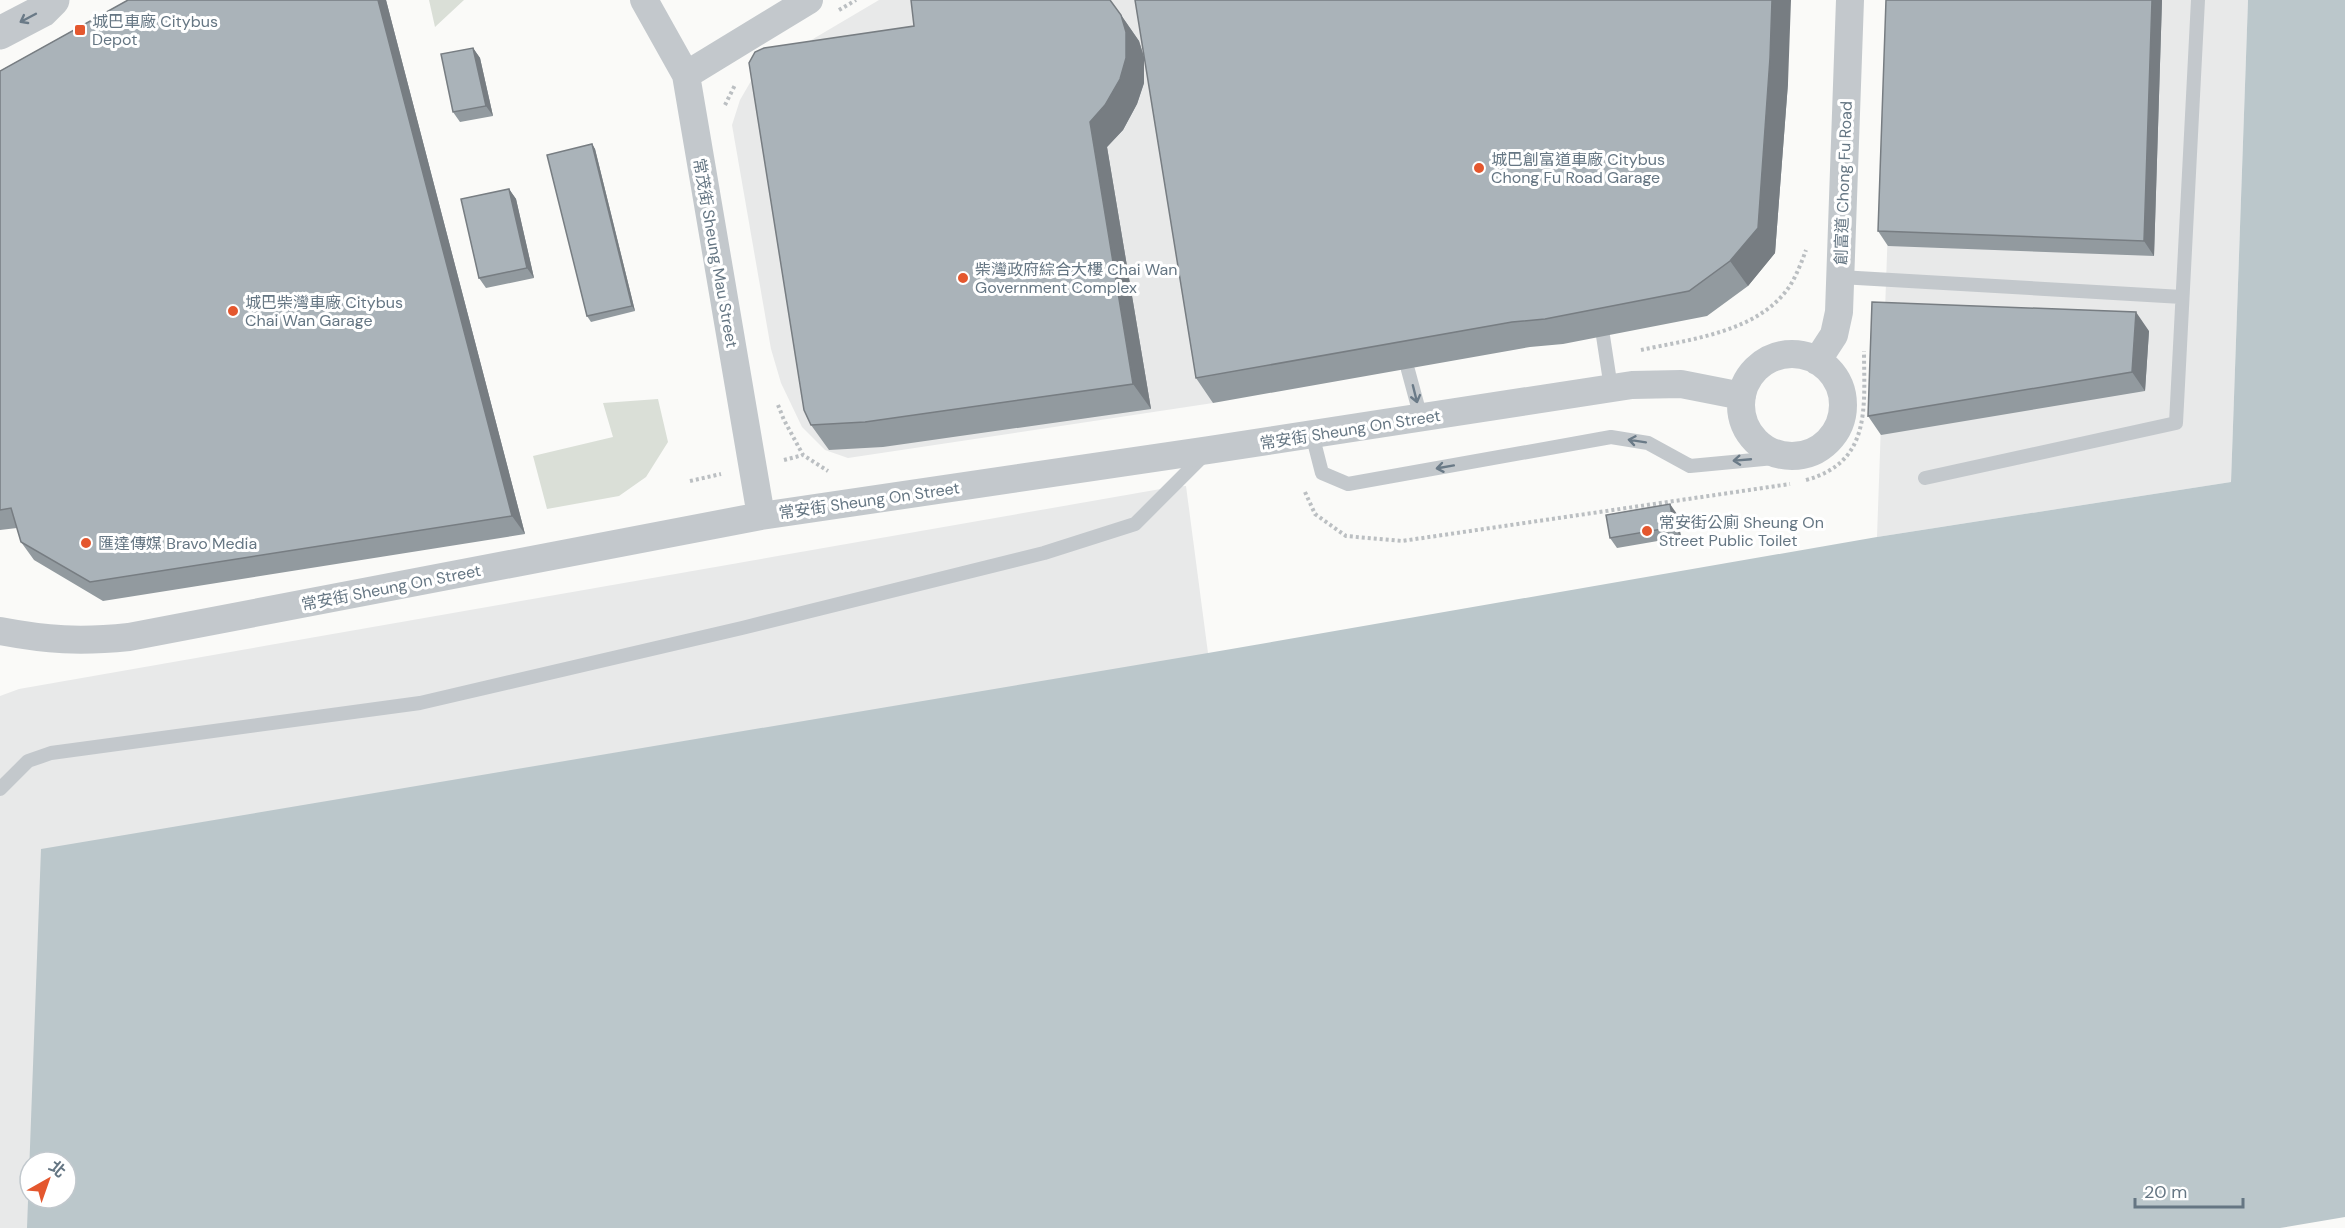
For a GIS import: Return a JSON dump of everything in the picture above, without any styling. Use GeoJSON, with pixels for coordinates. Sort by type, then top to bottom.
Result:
{"type":"FeatureCollection","features":[{"type":"Feature","properties":{"kind":"street"},"geometry":{"type":"LineString","coordinates":[[0,33],[42,11],[53,0]]}},
{"type":"Feature","properties":{"kind":"street","name":"常茂街 Sheung Mau Street"},"geometry":{"type":"LineString","coordinates":[[644,0],[686,75],[761,516]]}},
{"type":"Feature","properties":{"kind":"street"},"geometry":{"type":"LineString","coordinates":[[686,75],[809,0]]}},
{"type":"Feature","properties":{"kind":"street","name":"創富道 Chong Fu Road"},"geometry":{"type":"LineString","coordinates":[[1817,361],[1834,335],[1839,312],[1850,0]]}},
{"type":"Feature","properties":{"kind":"street"},"geometry":{"type":"LineString","coordinates":[[1795,353],[1828,367],[1838,381],[1843,397],[1843,414],[1837,430],[1826,443],[1812,452],[1795,456],[1780,454],[1754,439],[1741,412],[1742,396],[1748,378],[1760,364],[1777,356],[1795,353]]}},
{"type":"Feature","properties":{"kind":"street","name":"常安街 Sheung On Street"},"geometry":{"type":"LineString","coordinates":[[0,631],[40,639],[85,641],[129,638],[761,516],[1632,385],[1681,384],[1742,396]]}},
{"type":"Feature","properties":{"kind":"lane"},"geometry":{"type":"LineString","coordinates":[[1925,478],[2176,423],[2198,0]]}},
{"type":"Feature","properties":{"kind":"lane"},"geometry":{"type":"LineString","coordinates":[[1840,277],[2182,297]]}},
{"type":"Feature","properties":{"kind":"lane"},"geometry":{"type":"LineString","coordinates":[[1603,336],[1611,388]]}},
{"type":"Feature","properties":{"kind":"lane"},"geometry":{"type":"LineString","coordinates":[[1408,370],[1421,418]]}},
{"type":"Feature","properties":{"kind":"lane"},"geometry":{"type":"LineString","coordinates":[[1312,434],[1322,473],[1348,484],[1611,437],[1648,443],[1690,466],[1795,456]]}},
{"type":"Feature","properties":{"kind":"lane"},"geometry":{"type":"LineString","coordinates":[[0,789],[28,761],[51,753],[420,703],[742,628],[1044,553],[1135,524],[1209,450]]}},
{"type":"Feature","properties":{"kind":"path"},"geometry":{"type":"LineString","coordinates":[[836,12],[856,0]]}},
{"type":"Feature","properties":{"kind":"path"},"geometry":{"type":"LineString","coordinates":[[723,111],[740,76]]}},
{"type":"Feature","properties":{"kind":"path"},"geometry":{"type":"LineString","coordinates":[[1607,357],[1702,337],[1747,321],[1771,306],[1791,284],[1806,250],[1806,238]]}},
{"type":"Feature","properties":{"kind":"path"},"geometry":{"type":"LineString","coordinates":[[777,403],[804,455],[827,471],[835,472]]}},
{"type":"Feature","properties":{"kind":"shaded area"},"geometry":{"type":"Polygon","coordinates":[[[429,0],[464,0],[435,27],[429,0]]]}},
{"type":"Feature","properties":{"kind":"shaded area","name":"柴灣政府綜合大樓 Chai Wan Government Complex"},"geometry":{"type":"Polygon","coordinates":[[[879,0],[1148,0],[1213,403],[848,458],[825,450],[802,427],[781,383],[771,349],[732,125],[740,100],[751,81],[769,65],[879,0]]]}},
{"type":"Feature","properties":{"kind":"shaded area"},"geometry":{"type":"Polygon","coordinates":[[[1896,0],[2248,0],[2231,482],[1877,537],[1896,0]]]}},
{"type":"Feature","properties":{"kind":"shaded area"},"geometry":{"type":"Polygon","coordinates":[[[2248,0],[2345,0],[2345,1217],[2280,1228],[27,1228],[28,1210],[78,1210],[78,1150],[30,1150],[41,849],[1208,653],[1877,537],[2231,482],[2248,0]]]}},
{"type":"Feature","properties":{"kind":"shaded area"},"geometry":{"type":"Polygon","coordinates":[[[658,399],[668,442],[646,477],[619,496],[547,509],[533,456],[613,437],[603,403],[658,399]]]}},
{"type":"Feature","properties":{"kind":"shaded area"},"geometry":{"type":"Polygon","coordinates":[[[1186,486],[1208,653],[1996,1228],[0,1228],[0,696],[19,689],[1186,486]]]}},
{"type":"Feature","properties":{"kind":"building","name":"城巴柴灣車廠 Citybus Chai Wan Garage"},"geometry":{"type":"Polygon","coordinates":[[[128,0],[378,0],[512,516],[90,582],[21,542],[11,508],[0,510],[0,71],[128,0]]]}},
{"type":"Feature","properties":{"kind":"building","name":"柴灣政府綜合大樓 Chai Wan Government Complex"},"geometry":{"type":"Polygon","coordinates":[[[911,0],[1110,0],[1121,15],[1126,32],[1126,58],[1120,79],[1105,105],[1090,122],[1133,384],[865,422],[811,425],[804,410],[749,63],[755,52],[764,48],[914,26],[911,0]]]}},
{"type":"Feature","properties":{"kind":"building","name":"城巴創富道車廠 Citybus Chong Fu Road Garage"},"geometry":{"type":"Polygon","coordinates":[[[1135,0],[1772,0],[1758,228],[1730,261],[1689,291],[1545,319],[1512,322],[1196,378],[1135,0]]]}},
{"type":"Feature","properties":{"kind":"building"},"geometry":{"type":"Polygon","coordinates":[[[1886,0],[2152,0],[2144,241],[1878,231],[1886,0]]]}},
{"type":"Feature","properties":{"kind":"building"},"geometry":{"type":"Polygon","coordinates":[[[473,48],[486,106],[453,112],[441,54],[473,48]]]}},
{"type":"Feature","properties":{"kind":"building"},"geometry":{"type":"Polygon","coordinates":[[[592,144],[632,306],[587,316],[547,155],[592,144]]]}},
{"type":"Feature","properties":{"kind":"building"},"geometry":{"type":"Polygon","coordinates":[[[509,189],[527,268],[479,278],[461,199],[509,189]]]}},
{"type":"Feature","properties":{"kind":"building"},"geometry":{"type":"Polygon","coordinates":[[[1872,302],[2136,312],[2132,372],[1868,416],[1872,302]]]}},
{"type":"Feature","properties":{"kind":"building"},"geometry":{"type":"Polygon","coordinates":[[[1670,504],[1674,527],[1610,538],[1606,515],[1670,504]]]}},
{"type":"Feature","properties":{"kind":"place","name":"城巴車廠 Citybus Depot"},"geometry":{"type":"Point","coordinates":[80,30]}},
{"type":"Feature","properties":{"kind":"place","name":"城巴創富道車廠 Citybus Chong Fu Road Garage"},"geometry":{"type":"Point","coordinates":[1479,168]}},
{"type":"Feature","properties":{"kind":"place","name":"柴灣政府綜合大樓 Chai Wan Government Complex"},"geometry":{"type":"Point","coordinates":[963,278]}},
{"type":"Feature","properties":{"kind":"place","name":"城巴柴灣車廠 Citybus Chai Wan Garage"},"geometry":{"type":"Point","coordinates":[233,311]}},
{"type":"Feature","properties":{"kind":"place","name":"常安街公廁 Sheung On Street Public Toilet"},"geometry":{"type":"Point","coordinates":[1647,531]}},
{"type":"Feature","properties":{"kind":"place","name":"匯達傳媒 Bravo Media"},"geometry":{"type":"Point","coordinates":[86,543]}}]}
